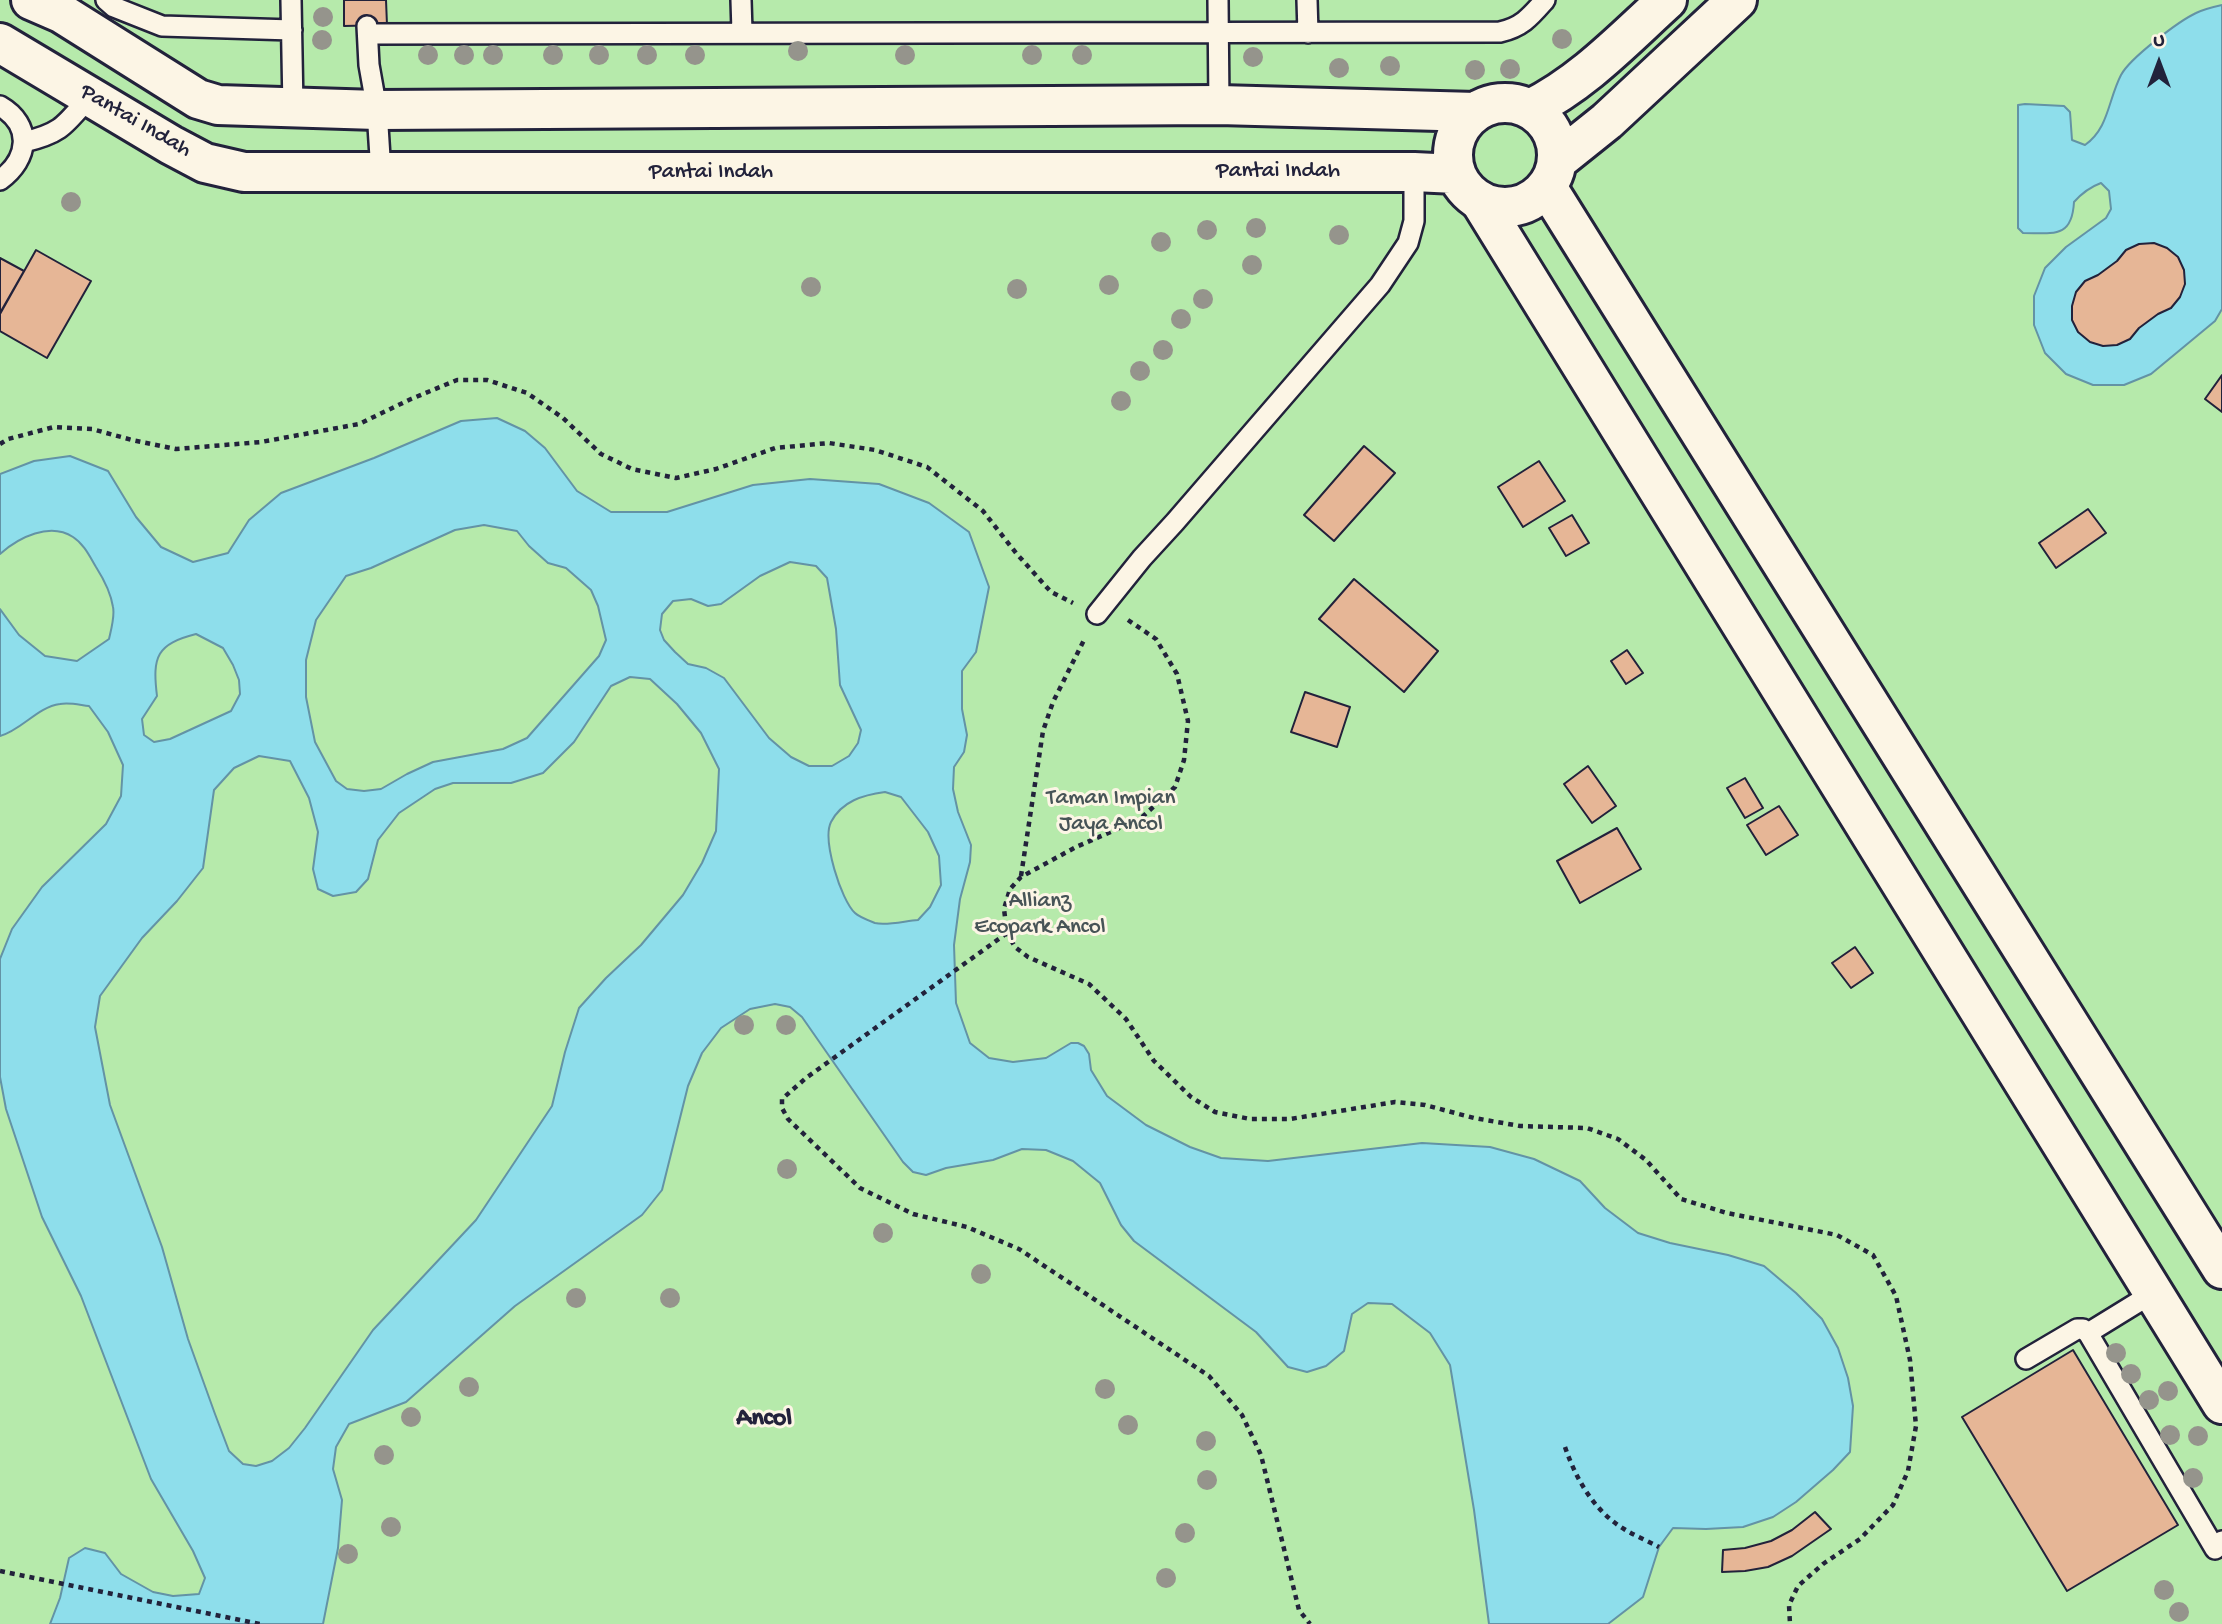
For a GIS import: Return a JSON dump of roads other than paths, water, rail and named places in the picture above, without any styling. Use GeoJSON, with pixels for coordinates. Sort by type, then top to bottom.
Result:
{"type":"FeatureCollection","features":[{"type":"Feature","properties":{"kind":"street"},"geometry":{"type":"LineString","coordinates":[[31,0],[61,13],[198,99],[218,106],[377,110],[1308,106],[1476,112]]}},
{"type":"Feature","properties":{"kind":"street"},"geometry":{"type":"LineString","coordinates":[[1530,109],[1557,96],[1581,78],[1667,0]]}},
{"type":"Feature","properties":{"kind":"street"},"geometry":{"type":"LineString","coordinates":[[1468,188],[1503,207],[1528,202],[1552,174],[1737,0]]}},
{"type":"Feature","properties":{"kind":"street","name":"Pantai Indah"},"geometry":{"type":"LineString","coordinates":[[0,43],[205,163],[244,172],[1414,172],[1468,188]]}},
{"type":"Feature","properties":{"kind":"street"},"geometry":{"type":"LineString","coordinates":[[2222,1269],[1552,174],[1555,140],[1546,122],[1530,109],[1512,104],[1493,104],[1476,112],[1463,124],[1454,139],[1452,157],[1468,188],[2222,1404]]}},
{"type":"Feature","properties":{"kind":"lane"},"geometry":{"type":"LineString","coordinates":[[106,0],[114,7],[162,26],[292,30]]}},
{"type":"Feature","properties":{"kind":"lane"},"geometry":{"type":"LineString","coordinates":[[291,0],[293,108]]}},
{"type":"Feature","properties":{"kind":"lane"},"geometry":{"type":"LineString","coordinates":[[741,0],[742,32]]}},
{"type":"Feature","properties":{"kind":"lane"},"geometry":{"type":"LineString","coordinates":[[1218,0],[1219,106]]}},
{"type":"Feature","properties":{"kind":"lane"},"geometry":{"type":"LineString","coordinates":[[1307,0],[1308,33]]}},
{"type":"Feature","properties":{"kind":"lane"},"geometry":{"type":"LineString","coordinates":[[381,173],[377,110],[369,65],[367,30],[1218,34],[1500,32],[1516,29],[1545,0]]}},
{"type":"Feature","properties":{"kind":"lane"},"geometry":{"type":"LineString","coordinates":[[24,142],[50,135],[67,124],[90,96]]}},
{"type":"Feature","properties":{"kind":"lane"},"geometry":{"type":"LineString","coordinates":[[0,106],[14,116],[21,128],[24,142],[14,168],[0,180]]}},
{"type":"Feature","properties":{"kind":"lane"},"geometry":{"type":"LineString","coordinates":[[1097,614],[1142,558],[1380,285],[1408,243],[1414,221],[1414,172]]}},
{"type":"Feature","properties":{"kind":"lane"},"geometry":{"type":"LineString","coordinates":[[2088,1333],[2153,1293]]}},
{"type":"Feature","properties":{"kind":"lane"},"geometry":{"type":"LineString","coordinates":[[2026,1359],[2077,1329],[2088,1333],[2215,1549],[2222,1541]]}},
{"type":"Feature","properties":{"kind":"water"},"geometry":{"type":"Polygon","coordinates":[[[2222,5],[2222,309],[2215,321],[2151,374],[2124,385],[2093,385],[2066,374],[2045,353],[2034,325],[2034,296],[2045,268],[2066,247],[2106,218],[2111,209],[2109,191],[2101,183],[2083,193],[2074,202],[2069,222],[2059,231],[2023,233],[2018,228],[2018,105],[2064,106],[2070,112],[2072,140],[2085,145],[2104,122],[2121,75],[2134,59],[2188,17],[2222,5]]]}},
{"type":"Feature","properties":{"kind":"water"},"geometry":{"type":"Polygon","coordinates":[[[497,418],[525,431],[545,448],[577,491],[611,512],[667,512],[753,485],[810,479],[879,484],[929,503],[969,532],[989,587],[976,652],[962,671],[962,709],[967,735],[964,752],[954,767],[953,789],[958,812],[971,845],[954,945],[956,1003],[970,1043],[989,1058],[1013,1062],[1046,1058],[1071,1043],[1078,1043],[1084,1046],[1089,1054],[1091,1070],[1107,1096],[1146,1125],[1190,1147],[1221,1158],[1268,1161],[1422,1143],[1490,1147],[1534,1159],[1580,1181],[1605,1208],[1638,1233],[1764,1266],[1796,1293],[1822,1319],[1838,1348],[1848,1378],[1853,1406],[1850,1452],[1796,1502],[1773,1517],[1743,1527],[1673,1528],[1659,1547],[1643,1597],[1608,1624],[1489,1624],[1474,1510],[1450,1365],[1430,1333],[1392,1304],[1368,1303],[1352,1314],[1344,1351],[1326,1366],[1307,1372],[1288,1367],[1256,1332],[1134,1241],[1121,1225],[1100,1183],[1073,1161],[1046,1150],[1022,1149],[993,1160],[946,1168],[926,1175],[913,1172],[903,1162],[802,1017],[790,1007],[775,1004],[750,1009],[721,1028],[702,1053],[688,1086],[662,1190],[642,1215],[515,1306],[406,1402],[349,1424],[336,1447],[333,1469],[342,1500],[338,1548],[323,1624],[50,1624],[60,1598],[69,1558],[85,1548],[105,1553],[121,1574],[153,1592],[173,1596],[199,1594],[205,1578],[193,1551],[151,1479],[81,1296],[42,1217],[6,1109],[0,1077],[0,959],[12,929],[42,887],[106,824],[121,796],[123,765],[108,732],[89,706],[67,703],[52,706],[0,736],[0,609],[19,635],[45,656],[77,661],[109,639],[114,615],[101,576],[84,547],[73,537],[45,531],[25,537],[0,554],[0,474],[34,461],[70,456],[108,471],[136,517],[161,547],[193,562],[228,553],[249,520],[281,493],[461,421],[497,418]],[[484,525],[455,530],[371,568],[346,576],[316,620],[306,660],[306,697],[315,742],[336,781],[347,789],[381,789],[433,762],[503,749],[527,738],[599,656],[606,640],[598,606],[591,590],[566,568],[548,563],[517,531],[484,525]],[[790,562],[760,576],[721,604],[708,606],[691,599],[673,601],[662,614],[660,630],[664,640],[688,664],[706,668],[724,678],[769,738],[791,757],[809,766],[832,766],[849,756],[858,743],[861,730],[840,685],[836,629],[827,578],[816,566],[790,562]],[[196,634],[165,647],[157,661],[157,696],[142,719],[144,735],[154,742],[170,739],[231,711],[240,694],[239,680],[223,648],[196,634]],[[630,677],[611,686],[574,742],[543,773],[511,783],[453,783],[435,789],[399,813],[378,840],[368,879],[356,892],[333,896],[318,889],[313,869],[318,832],[309,798],[290,761],[259,756],[234,768],[214,790],[203,868],[142,938],[100,996],[95,1027],[110,1105],[162,1247],[188,1339],[215,1414],[229,1451],[243,1464],[256,1466],[272,1461],[289,1448],[373,1330],[476,1220],[552,1106],[579,1008],[641,945],[683,895],[702,863],[716,831],[719,769],[701,733],[677,704],[650,679],[630,677]],[[885,792],[847,804],[831,822],[831,855],[844,896],[855,913],[875,923],[918,920],[930,907],[941,885],[939,856],[928,832],[901,797],[885,792]]]}},
{"type":"Feature","properties":{"kind":"district","name":"Ancol"},"geometry":{"type":"Point","coordinates":[764,1420]}},
{"type":"Feature","properties":{"kind":"park label","name":"Taman Impian Jaya Ancol"},"geometry":{"type":"Point","coordinates":[1111,812]}},
{"type":"Feature","properties":{"kind":"park label","name":"Allianz Ecopark Ancol"},"geometry":{"type":"Point","coordinates":[1040,915]}}]}
